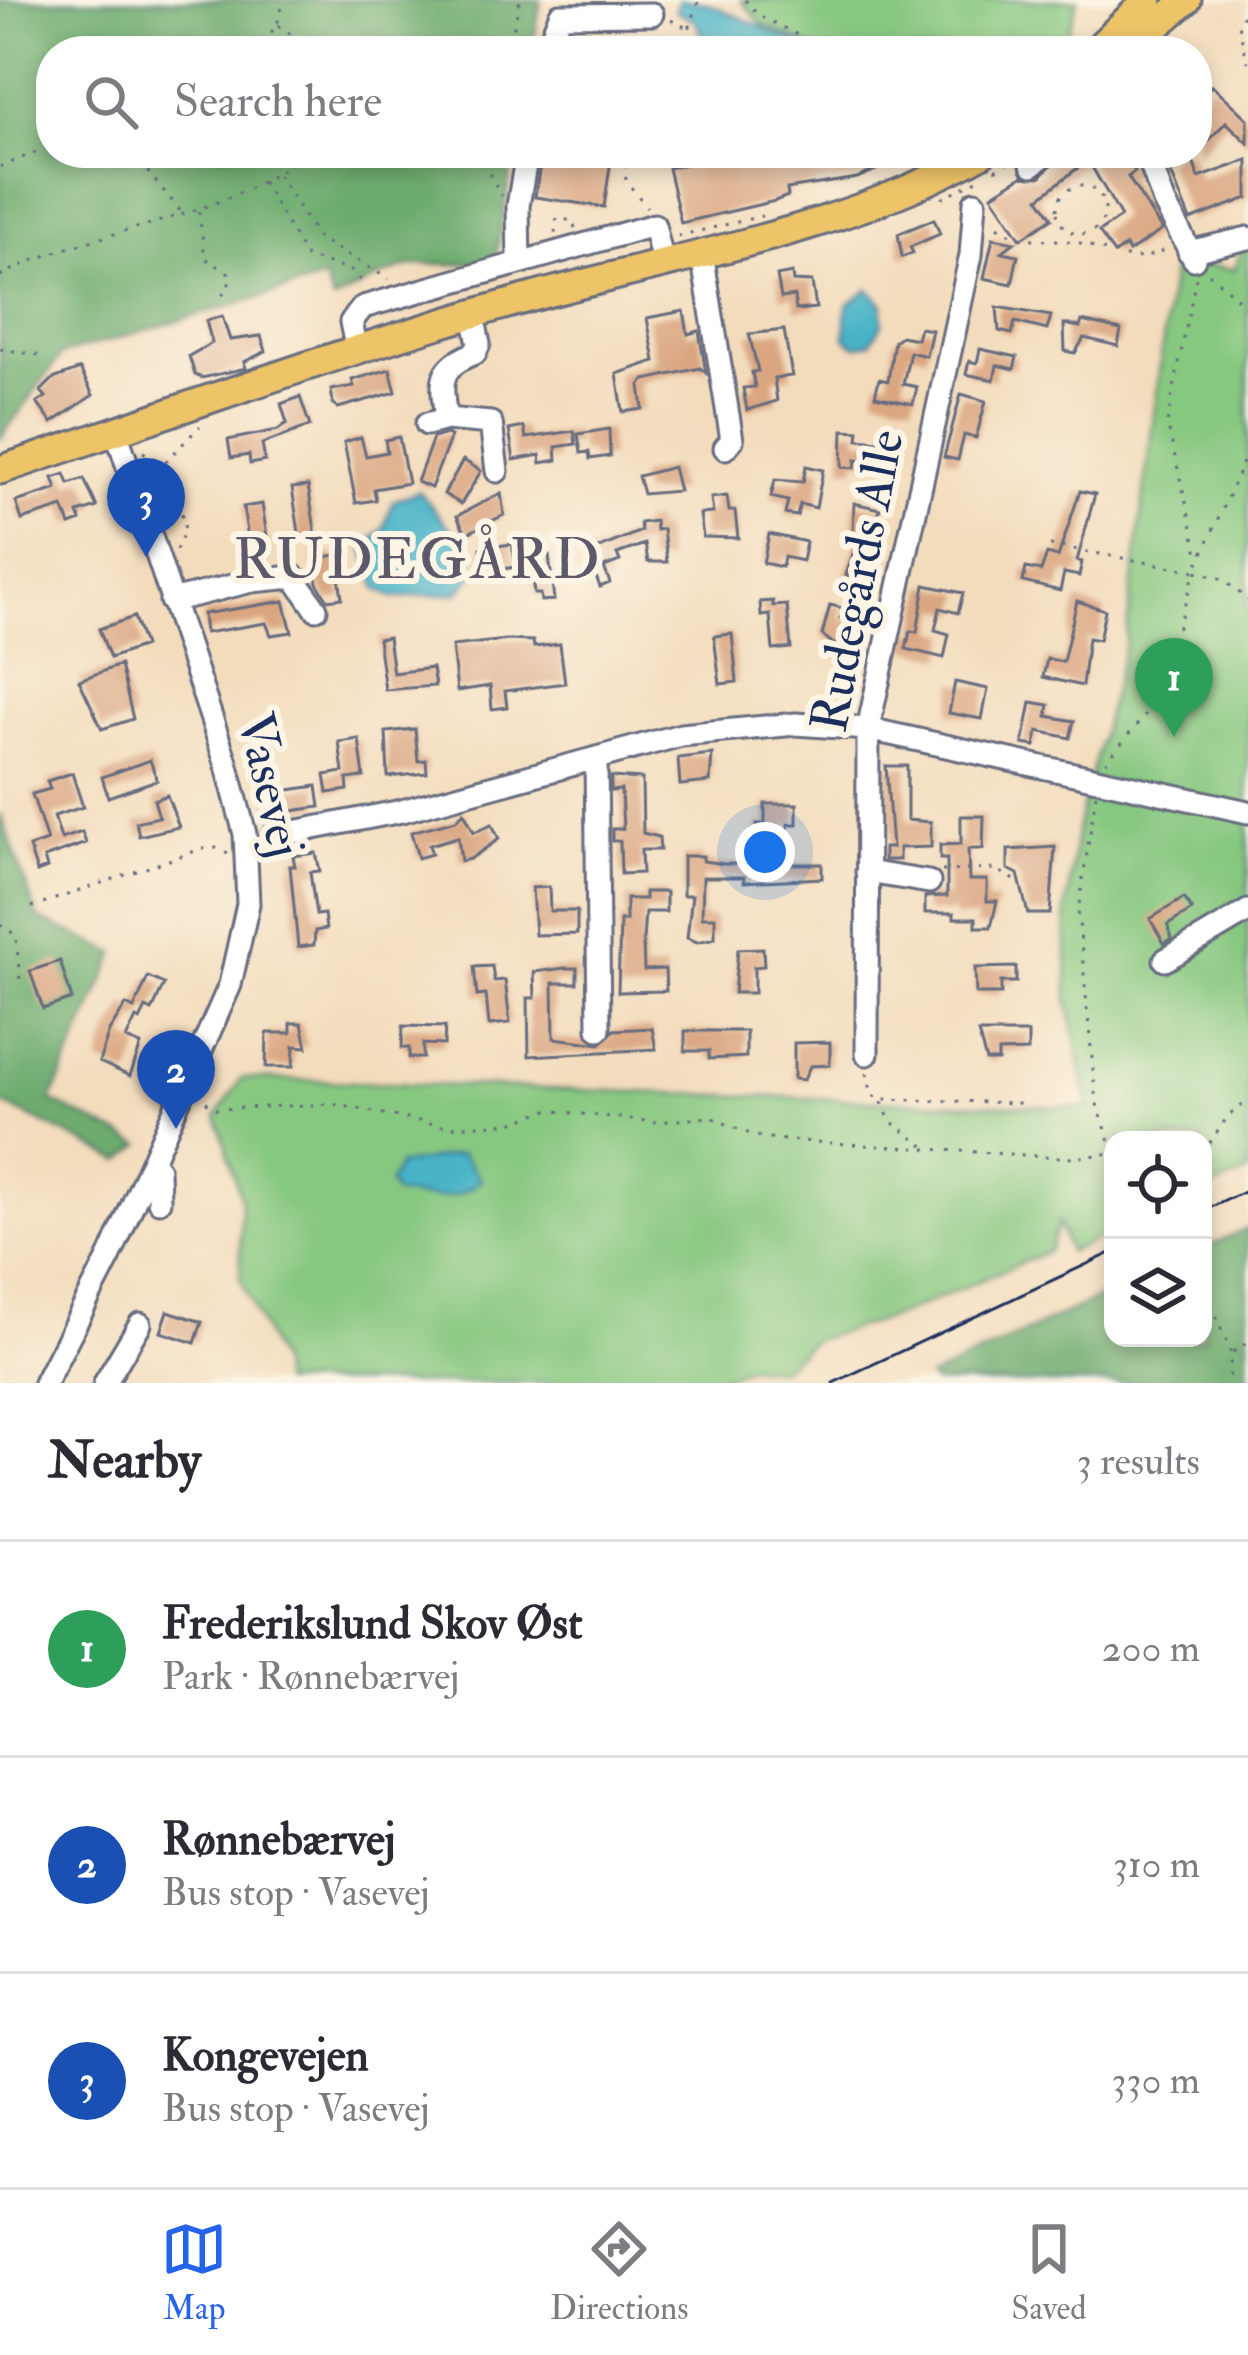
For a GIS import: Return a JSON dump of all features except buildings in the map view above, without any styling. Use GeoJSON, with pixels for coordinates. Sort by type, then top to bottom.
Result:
{"type":"FeatureCollection","features":[{"type":"Feature","properties":{"kind":"main road"},"geometry":{"type":"LineString","coordinates":[[1111,36],[1148,0]]}},
{"type":"Feature","properties":{"kind":"main road"},"geometry":{"type":"LineString","coordinates":[[1145,36],[1187,0]]}},
{"type":"Feature","properties":{"kind":"main road"},"geometry":{"type":"LineString","coordinates":[[892,192],[928,168]]}},
{"type":"Feature","properties":{"kind":"main road"},"geometry":{"type":"LineString","coordinates":[[0,470],[473,315],[806,224],[931,182],[956,168]]}},
{"type":"Feature","properties":{"kind":"street"},"geometry":{"type":"LineString","coordinates":[[556,36],[560,15],[652,14]]}},
{"type":"Feature","properties":{"kind":"street"},"geometry":{"type":"LineString","coordinates":[[519,262],[518,206],[524,168]]}},
{"type":"Feature","properties":{"kind":"street"},"geometry":{"type":"LineString","coordinates":[[1154,168],[1191,254],[1248,238]]}},
{"type":"Feature","properties":{"kind":"street","name":"Rudegårds Alle"},"geometry":{"type":"LineString","coordinates":[[867,1054],[868,729],[971,255],[975,202]]}},
{"type":"Feature","properties":{"kind":"street"},"geometry":{"type":"LineString","coordinates":[[357,351],[351,331],[355,312],[519,262],[654,225],[663,263]]}},
{"type":"Feature","properties":{"kind":"street"},"geometry":{"type":"LineString","coordinates":[[702,254],[732,440],[725,448]]}},
{"type":"Feature","properties":{"kind":"street"},"geometry":{"type":"LineString","coordinates":[[473,315],[479,344],[475,353],[448,364],[440,379],[437,422],[491,423],[497,471]]}},
{"type":"Feature","properties":{"kind":"street","name":"Vasevej"},"geometry":{"type":"LineString","coordinates":[[45,1383],[152,1163],[240,956],[248,872],[245,834],[226,762],[116,431]]}},
{"type":"Feature","properties":{"kind":"street"},"geometry":{"type":"LineString","coordinates":[[171,601],[294,577],[316,610]]}},
{"type":"Feature","properties":{"kind":"street"},"geometry":{"type":"LineString","coordinates":[[273,836],[401,811],[596,758],[739,726],[868,729],[1248,812]]}},
{"type":"Feature","properties":{"kind":"street"},"geometry":{"type":"LineString","coordinates":[[596,758],[599,1029]]}},
{"type":"Feature","properties":{"kind":"street"},"geometry":{"type":"LineString","coordinates":[[867,872],[929,882]]}},
{"type":"Feature","properties":{"kind":"street"},"geometry":{"type":"LineString","coordinates":[[1165,960],[1248,911]]}},
{"type":"Feature","properties":{"kind":"street"},"geometry":{"type":"LineString","coordinates":[[152,1163],[158,1169],[159,1201]]}},
{"type":"Feature","properties":{"kind":"street"},"geometry":{"type":"LineString","coordinates":[[106,1383],[140,1324]]}},
{"type":"Feature","properties":{"kind":"path"},"geometry":{"type":"LineString","coordinates":[[269,36],[278,25],[284,0]]}},
{"type":"Feature","properties":{"kind":"path"},"geometry":{"type":"LineString","coordinates":[[512,36],[520,0]]}},
{"type":"Feature","properties":{"kind":"path"},"geometry":{"type":"LineString","coordinates":[[691,36],[699,0]]}},
{"type":"Feature","properties":{"kind":"path"},"geometry":{"type":"LineString","coordinates":[[745,0],[758,15],[799,36]]}},
{"type":"Feature","properties":{"kind":"path"},"geometry":{"type":"LineString","coordinates":[[1248,4],[1238,25],[1248,62]]}},
{"type":"Feature","properties":{"kind":"path"},"geometry":{"type":"LineString","coordinates":[[652,14],[690,29]]}},
{"type":"Feature","properties":{"kind":"path"},"geometry":{"type":"LineString","coordinates":[[278,25],[294,36]]}},
{"type":"Feature","properties":{"kind":"path"},"geometry":{"type":"LineString","coordinates":[[0,166],[36,152]]}},
{"type":"Feature","properties":{"kind":"path"},"geometry":{"type":"LineString","coordinates":[[144,168],[184,216]]}},
{"type":"Feature","properties":{"kind":"path"},"geometry":{"type":"LineString","coordinates":[[0,276],[26,261],[184,216],[287,168]]}},
{"type":"Feature","properties":{"kind":"path"},"geometry":{"type":"LineString","coordinates":[[484,168],[496,193],[518,206]]}},
{"type":"Feature","properties":{"kind":"path"},"geometry":{"type":"LineString","coordinates":[[625,168],[626,182],[652,213],[654,225]]}},
{"type":"Feature","properties":{"kind":"path"},"geometry":{"type":"LineString","coordinates":[[278,175],[318,238],[335,252],[402,285],[431,288]]}},
{"type":"Feature","properties":{"kind":"path"},"geometry":{"type":"LineString","coordinates":[[263,182],[306,257],[352,271],[377,303]]}},
{"type":"Feature","properties":{"kind":"path"},"geometry":{"type":"LineString","coordinates":[[1079,243],[1083,234],[1100,225],[1105,206],[1094,189],[1075,187],[1060,199],[1059,219],[1083,234]]}},
{"type":"Feature","properties":{"kind":"path"},"geometry":{"type":"LineString","coordinates":[[197,209],[204,223],[205,258],[229,273],[229,287],[220,299]]}},
{"type":"Feature","properties":{"kind":"path"},"geometry":{"type":"LineString","coordinates":[[998,226],[1019,239],[1079,243],[1125,260],[1191,254]]}},
{"type":"Feature","properties":{"kind":"path"},"geometry":{"type":"LineString","coordinates":[[1191,254],[1248,308]]}},
{"type":"Feature","properties":{"kind":"path"},"geometry":{"type":"LineString","coordinates":[[1191,254],[1189,295],[1167,423],[1199,557]]}},
{"type":"Feature","properties":{"kind":"path"},"geometry":{"type":"LineString","coordinates":[[0,349],[38,355]]}},
{"type":"Feature","properties":{"kind":"path"},"geometry":{"type":"LineString","coordinates":[[137,495],[161,463],[203,422]]}},
{"type":"Feature","properties":{"kind":"path"},"geometry":{"type":"LineString","coordinates":[[1248,451],[1195,571],[1222,579],[1248,600]]}},
{"type":"Feature","properties":{"kind":"path"},"geometry":{"type":"LineString","coordinates":[[142,452],[161,463]]}},
{"type":"Feature","properties":{"kind":"path"},"geometry":{"type":"LineString","coordinates":[[161,572],[182,542],[180,503],[189,502]]}},
{"type":"Feature","properties":{"kind":"path"},"geometry":{"type":"LineString","coordinates":[[32,907],[201,849],[217,848],[232,856]]}},
{"type":"Feature","properties":{"kind":"path"},"geometry":{"type":"LineString","coordinates":[[929,882],[943,871],[995,868],[1015,880]]}},
{"type":"Feature","properties":{"kind":"path"},"geometry":{"type":"LineString","coordinates":[[0,925],[16,935],[20,982]]}},
{"type":"Feature","properties":{"kind":"path"},"geometry":{"type":"LineString","coordinates":[[867,1054],[868,1084],[872,1095],[881,1099],[1020,1102]]}},
{"type":"Feature","properties":{"kind":"path"},"geometry":{"type":"LineString","coordinates":[[190,1075],[198,1079],[208,1105],[218,1109],[333,1104],[449,1127],[511,1124],[546,1110],[657,1122],[710,1117],[755,1136],[1073,1158],[1104,1154]]}},
{"type":"Feature","properties":{"kind":"path"},"geometry":{"type":"LineString","coordinates":[[881,1099],[890,1121],[931,1150]]}},
{"type":"Feature","properties":{"kind":"path"},"geometry":{"type":"LineString","coordinates":[[1212,1140],[1228,1116],[1248,1101]]}},
{"type":"Feature","properties":{"kind":"path"},"geometry":{"type":"LineString","coordinates":[[1212,1305],[1232,1353],[1229,1383]]}},
{"type":"Feature","properties":{"kind":"path"},"geometry":{"type":"LineString","coordinates":[[1232,1353],[1248,1342]]}},
{"type":"Feature","properties":{"kind":"green space"},"geometry":{"type":"Polygon","coordinates":[[[0,0],[541,0],[535,36],[36,36],[36,168],[511,168],[496,257],[406,267],[333,301],[324,279],[62,354],[0,439],[0,0]]]}},
{"type":"Feature","properties":{"kind":"green space"},"geometry":{"type":"Polygon","coordinates":[[[741,0],[1078,0],[1067,36],[788,36],[762,24],[741,0]]]}},
{"type":"Feature","properties":{"kind":"green space"},"geometry":{"type":"Polygon","coordinates":[[[1248,229],[1248,1172],[1212,1188],[1212,1131],[1104,1131],[1104,1236],[1069,1252],[1058,1223],[1049,1251],[897,1316],[814,1340],[780,1369],[750,1366],[709,1383],[281,1383],[279,1365],[240,1278],[241,1199],[217,1116],[242,1078],[1089,1108],[1068,1000],[1066,912],[1077,828],[1125,645],[1173,261],[1235,269],[1248,229]]]}},
{"type":"Feature","properties":{"kind":"green space"},"geometry":{"type":"Polygon","coordinates":[[[0,813],[38,918],[116,953],[51,1101],[141,1145],[121,1161],[0,1102],[0,813]]]}},
{"type":"Feature","properties":{"kind":"green space"},"geometry":{"type":"Polygon","coordinates":[[[1248,1228],[1248,1383],[934,1383],[929,1378],[1104,1295],[1104,1347],[1212,1347],[1212,1245],[1248,1228]]]}},
{"type":"Feature","properties":{"kind":"water"},"geometry":{"type":"Polygon","coordinates":[[[678,0],[707,3],[781,36],[702,36],[695,20],[676,12],[678,0]]]}},
{"type":"Feature","properties":{"kind":"water"},"geometry":{"type":"Polygon","coordinates":[[[869,289],[883,304],[882,324],[870,343],[856,346],[845,338],[847,305],[869,289]]]}},
{"type":"Feature","properties":{"kind":"water"},"geometry":{"type":"Polygon","coordinates":[[[419,491],[473,556],[474,574],[458,593],[394,598],[377,589],[364,547],[384,528],[393,501],[419,491]]]}},
{"type":"Feature","properties":{"kind":"water"},"geometry":{"type":"Polygon","coordinates":[[[461,1154],[481,1180],[461,1193],[440,1198],[395,1194],[389,1183],[399,1165],[461,1154]]]}},
{"type":"Feature","properties":{"kind":"tram line"},"geometry":{"type":"LineString","coordinates":[[1212,1207],[1248,1190]]}},
{"type":"Feature","properties":{"kind":"tram line"},"geometry":{"type":"LineString","coordinates":[[833,1383],[1104,1256]]}},
{"type":"Feature","properties":{"kind":"place","name":"Kongevejen"},"geometry":{"type":"Point","coordinates":[146,557]}},
{"type":"Feature","properties":{"kind":"place","name":"Frederikslund Skov Øst"},"geometry":{"type":"Point","coordinates":[1174,737]}},
{"type":"Feature","properties":{"kind":"place","name":"Rønnebærvej"},"geometry":{"type":"Point","coordinates":[176,1129]}},
{"type":"Feature","properties":{"kind":"district","name":"RUDEGÅRD"},"geometry":{"type":"Point","coordinates":[418,560]}}]}
